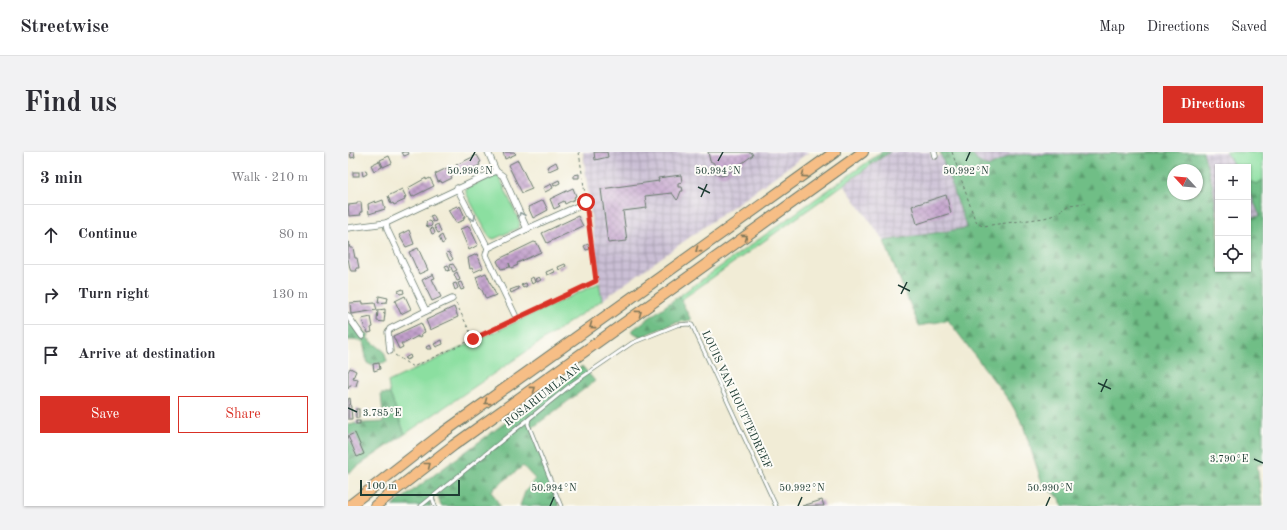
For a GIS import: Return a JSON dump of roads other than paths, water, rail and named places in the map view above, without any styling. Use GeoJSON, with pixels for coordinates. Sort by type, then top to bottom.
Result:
{"type":"FeatureCollection","features":[{"type":"Feature","properties":{"kind":"highway"},"geometry":{"type":"LineString","coordinates":[[349,506],[444,432],[835,152]]}},
{"type":"Feature","properties":{"kind":"highway"},"geometry":{"type":"LineString","coordinates":[[375,506],[454,445],[863,152]]}},
{"type":"Feature","properties":{"kind":"street"},"geometry":{"type":"LineString","coordinates":[[488,152],[496,171],[503,176],[527,229]]}},
{"type":"Feature","properties":{"kind":"street"},"geometry":{"type":"LineString","coordinates":[[348,228],[386,223],[457,188],[496,171]]}},
{"type":"Feature","properties":{"kind":"street"},"geometry":{"type":"LineString","coordinates":[[457,188],[488,248],[486,255],[514,315]]}},
{"type":"Feature","properties":{"kind":"street"},"geometry":{"type":"LineString","coordinates":[[488,248],[580,205]]}},
{"type":"Feature","properties":{"kind":"street"},"geometry":{"type":"LineString","coordinates":[[386,223],[387,229],[426,311]]}},
{"type":"Feature","properties":{"kind":"street"},"geometry":{"type":"LineString","coordinates":[[390,351],[388,332],[390,329],[452,299]]}},
{"type":"Feature","properties":{"kind":"street"},"geometry":{"type":"LineString","coordinates":[[348,316],[362,336]]}},
{"type":"Feature","properties":{"kind":"lane","name":"ROSARIUMLAAN"},"geometry":{"type":"LineString","coordinates":[[421,506],[572,384],[632,343],[677,325],[689,324]]}},
{"type":"Feature","properties":{"kind":"lane","name":"LOUIS VAN HOUTTEDREEF"},"geometry":{"type":"LineString","coordinates":[[689,324],[692,326],[776,506]]}},
{"type":"Feature","properties":{"kind":"lane"},"geometry":{"type":"LineString","coordinates":[[529,420],[528,424],[561,506]]}},
{"type":"Feature","properties":{"kind":"lane"},"geometry":{"type":"LineString","coordinates":[[432,497],[435,506]]}}]}
